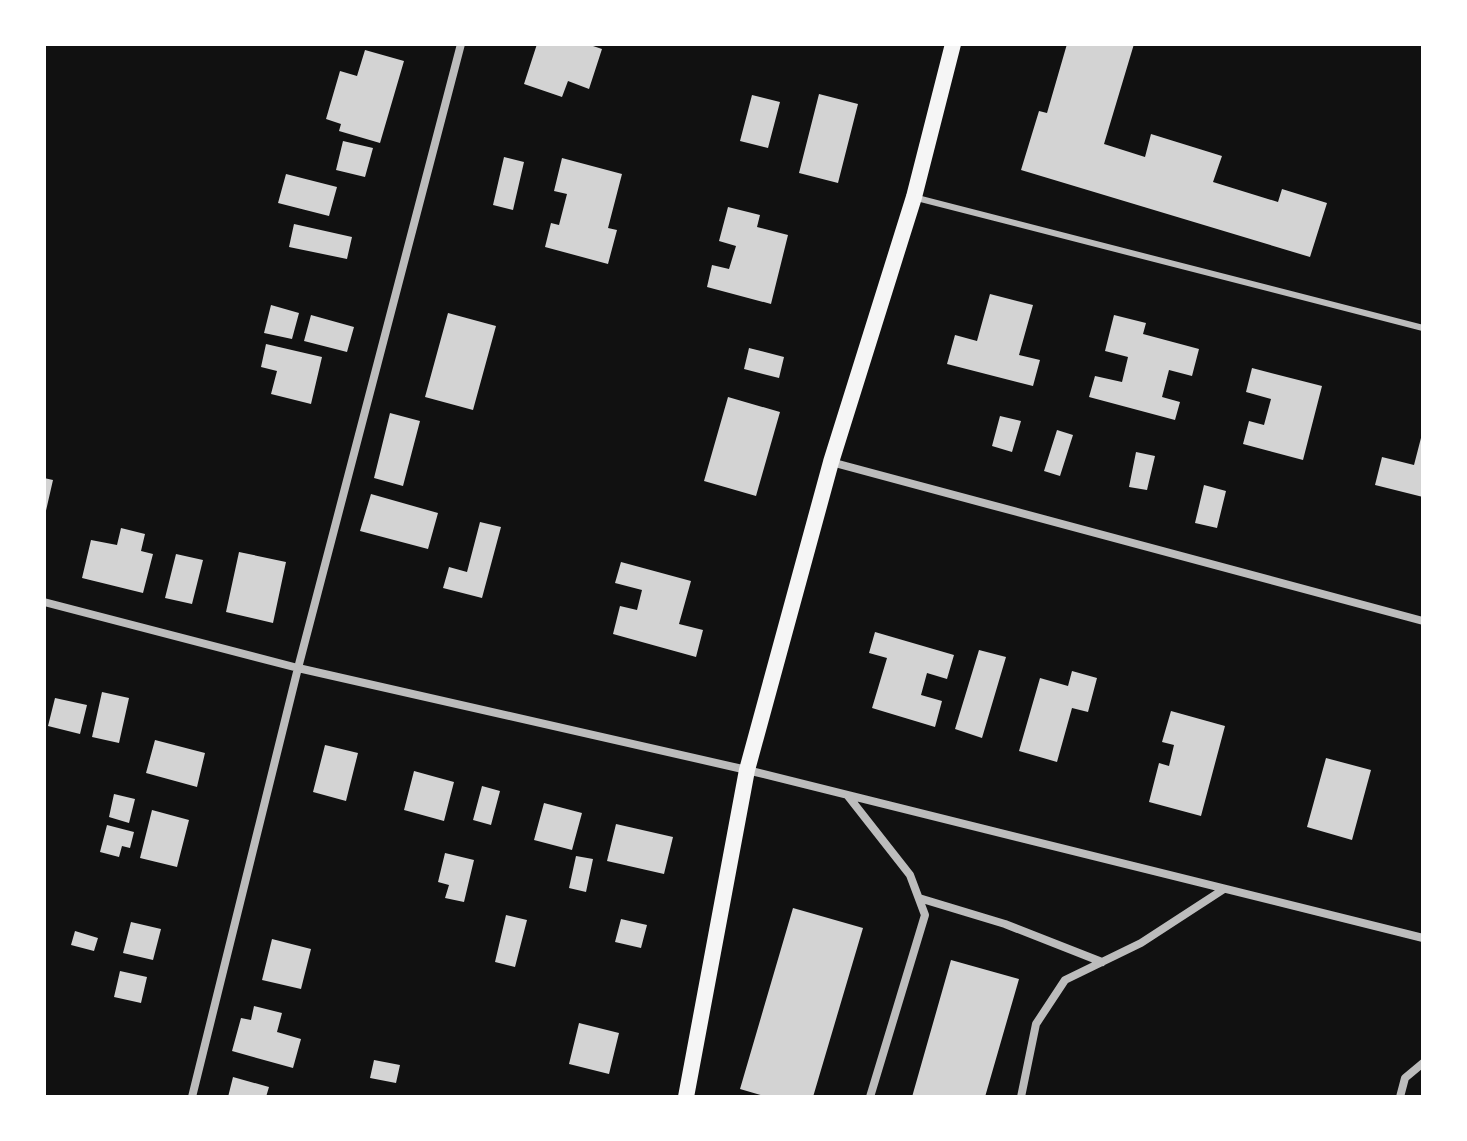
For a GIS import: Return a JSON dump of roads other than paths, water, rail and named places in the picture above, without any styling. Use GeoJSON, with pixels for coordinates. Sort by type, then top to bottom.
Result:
{"type":"FeatureCollection","features":[{"type":"Feature","properties":{"kind":"main road"},"geometry":{"type":"LineString","coordinates":[[686,1097],[747,770],[831,462],[914,197],[953,44]]}},
{"type":"Feature","properties":{"kind":"street"},"geometry":{"type":"LineString","coordinates":[[192,1097],[298,668],[461,44]]}},
{"type":"Feature","properties":{"kind":"street"},"geometry":{"type":"LineString","coordinates":[[831,462],[1423,621]]}},
{"type":"Feature","properties":{"kind":"street"},"geometry":{"type":"LineString","coordinates":[[44,602],[298,668],[747,770],[1423,938]]}},
{"type":"Feature","properties":{"kind":"street"},"geometry":{"type":"LineString","coordinates":[[848,796],[910,875],[925,915],[870,1097]]}},
{"type":"Feature","properties":{"kind":"street"},"geometry":{"type":"LineString","coordinates":[[1021,1097],[1036,1024],[1065,980],[1141,943],[1224,889]]}},
{"type":"Feature","properties":{"kind":"street"},"geometry":{"type":"LineString","coordinates":[[919,898],[1005,924],[1102,962]]}},
{"type":"Feature","properties":{"kind":"street"},"geometry":{"type":"LineString","coordinates":[[1400,1097],[1405,1078],[1423,1063]]}},
{"type":"Feature","properties":{"kind":"lane"},"geometry":{"type":"LineString","coordinates":[[914,197],[1423,328]]}}]}
